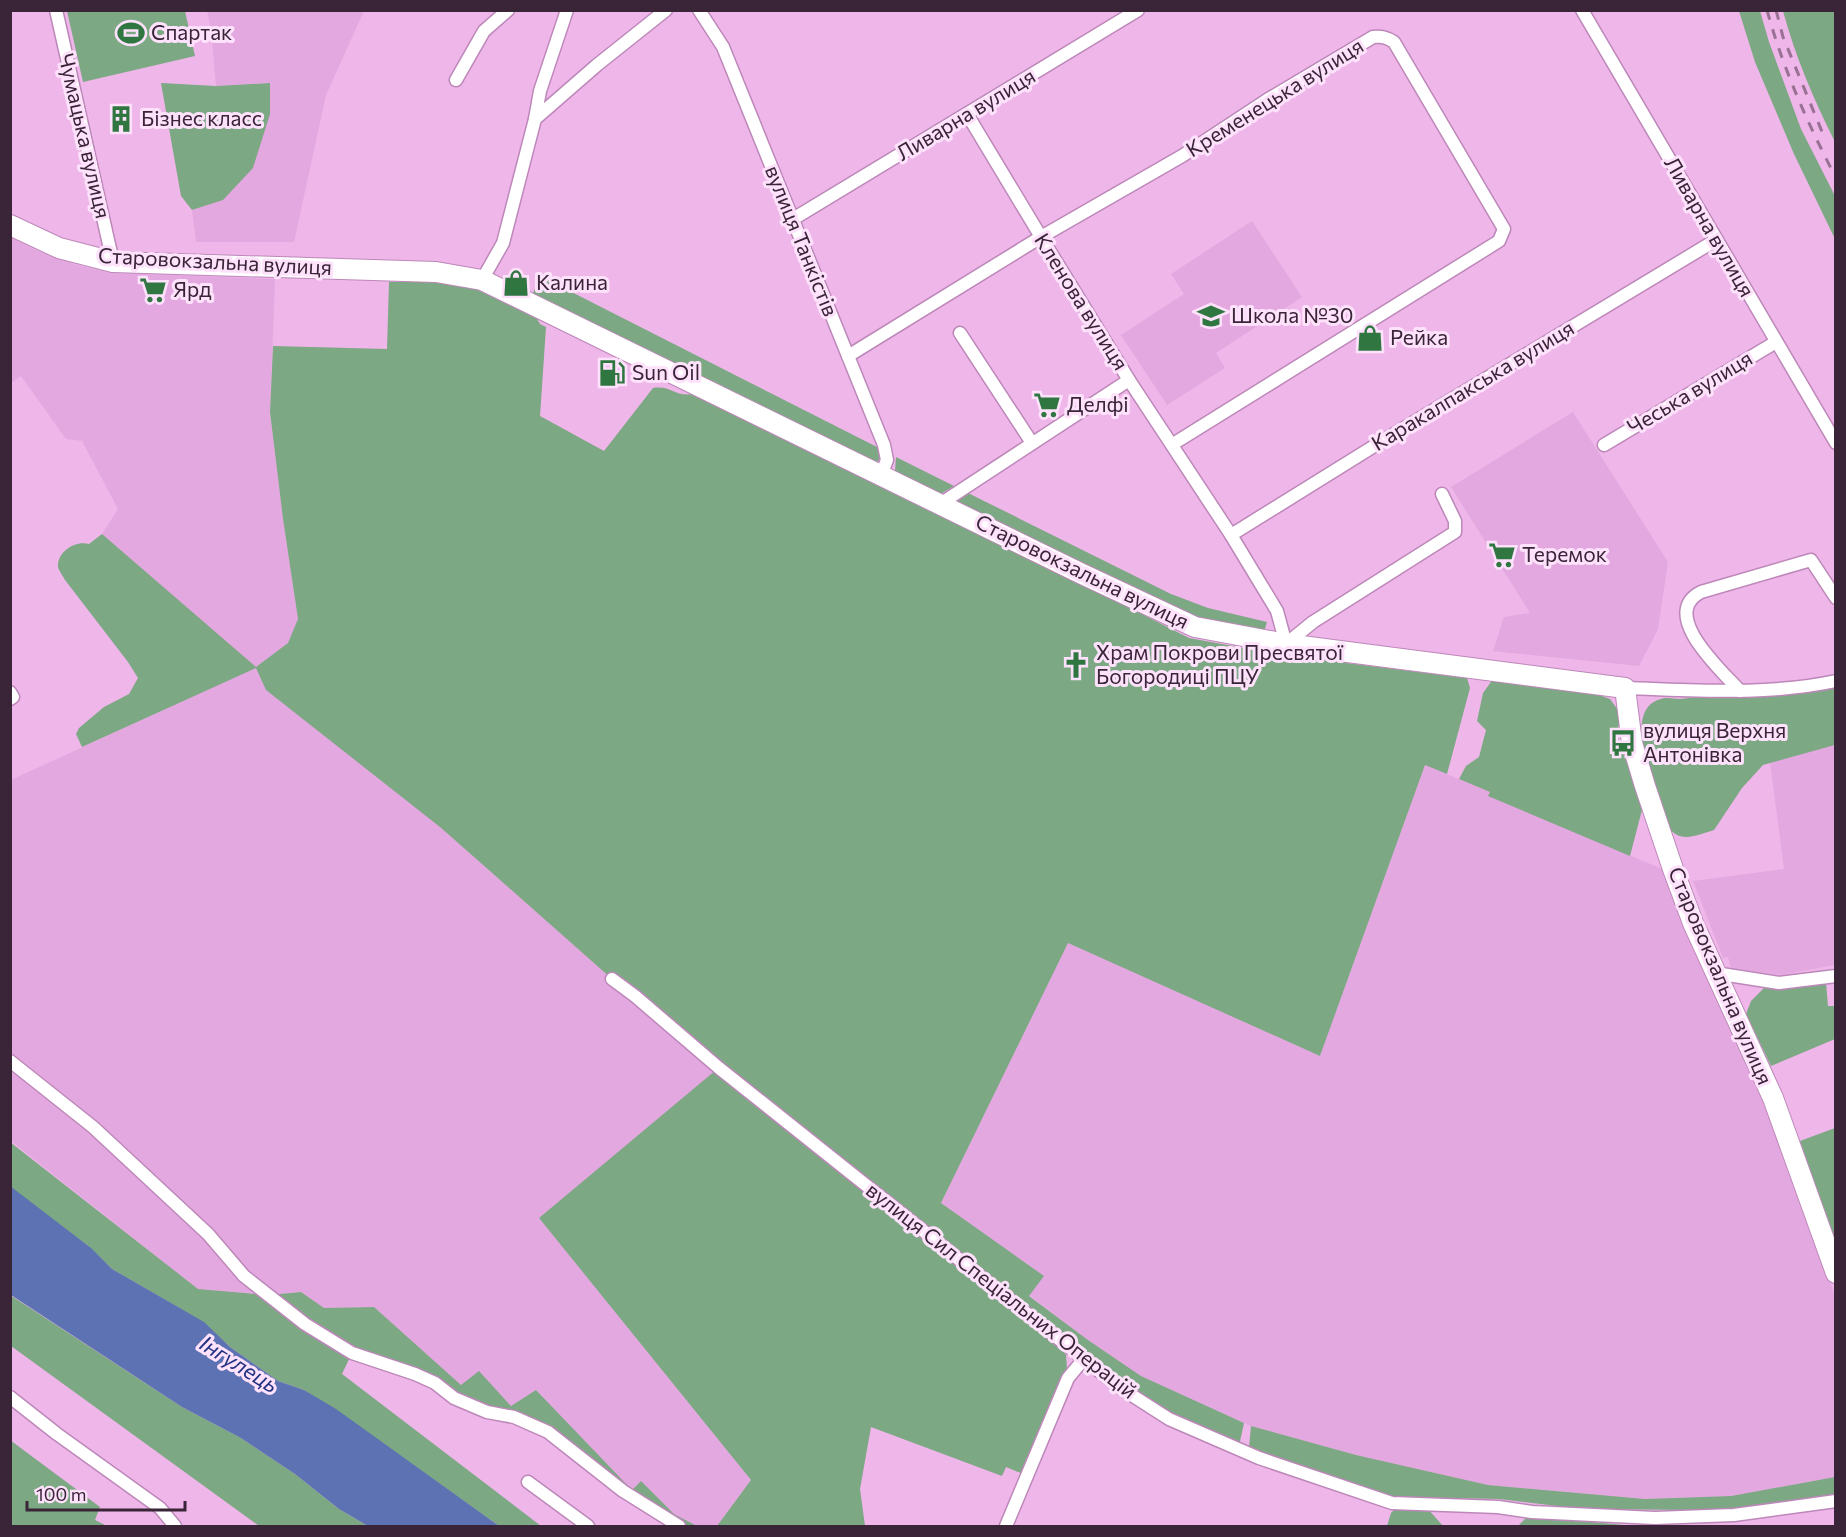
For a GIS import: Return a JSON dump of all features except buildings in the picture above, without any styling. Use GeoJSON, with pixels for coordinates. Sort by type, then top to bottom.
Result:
{"type":"FeatureCollection","features":[{"type":"Feature","properties":{"kind":"main road","name":"Старовокзальна вулиця"},"geometry":{"type":"LineString","coordinates":[[10,225],[59,248],[113,262],[436,272],[482,280],[1195,627],[1286,644],[1625,688],[1632,742],[1689,912],[1773,1098],[1836,1273]]}},
{"type":"Feature","properties":{"kind":"street","name":"Чумацька вулиця"},"geometry":{"type":"LineString","coordinates":[[56,10],[113,262]]}},
{"type":"Feature","properties":{"kind":"street"},"geometry":{"type":"LineString","coordinates":[[456,80],[484,31],[508,10]]}},
{"type":"Feature","properties":{"kind":"street"},"geometry":{"type":"LineString","coordinates":[[482,280],[503,243],[540,91],[567,10]]}},
{"type":"Feature","properties":{"kind":"street"},"geometry":{"type":"LineString","coordinates":[[535,118],[666,10]]}},
{"type":"Feature","properties":{"kind":"street","name":"вулиця Танкістів"},"geometry":{"type":"LineString","coordinates":[[699,10],[723,46],[884,445],[887,460],[881,476]]}},
{"type":"Feature","properties":{"kind":"street","name":"Ливарна вулиця"},"geometry":{"type":"LineString","coordinates":[[793,219],[1138,10]]}},
{"type":"Feature","properties":{"kind":"street","name":"Ливарна вулиця"},"geometry":{"type":"LineString","coordinates":[[1582,10],[1836,443]]}},
{"type":"Feature","properties":{"kind":"street","name":"Кременецька вулиця"},"geometry":{"type":"LineString","coordinates":[[848,356],[1041,237],[1182,156],[1267,100],[1372,37],[1380,36],[1394,42],[1504,229],[1499,241],[1173,444]]}},
{"type":"Feature","properties":{"kind":"street","name":"Кленова вулиця"},"geometry":{"type":"LineString","coordinates":[[967,114],[1129,380],[1232,535],[1278,611],[1286,644]]}},
{"type":"Feature","properties":{"kind":"street","name":"Каракалпакська вулиця"},"geometry":{"type":"LineString","coordinates":[[1232,535],[1378,443],[1716,240]]}},
{"type":"Feature","properties":{"kind":"street"},"geometry":{"type":"LineString","coordinates":[[960,333],[1032,443]]}},
{"type":"Feature","properties":{"kind":"street","name":"Чеська вулиця"},"geometry":{"type":"LineString","coordinates":[[1604,445],[1776,342]]}},
{"type":"Feature","properties":{"kind":"street"},"geometry":{"type":"LineString","coordinates":[[940,504],[1129,380]]}},
{"type":"Feature","properties":{"kind":"street"},"geometry":{"type":"LineString","coordinates":[[1286,644],[1313,622],[1455,532],[1455,521],[1442,494]]}},
{"type":"Feature","properties":{"kind":"street"},"geometry":{"type":"LineString","coordinates":[[1740,692],[1703,649],[1688,626],[1685,611],[1692,597],[1701,592],[1811,560],[1835,595]]}},
{"type":"Feature","properties":{"kind":"street"},"geometry":{"type":"LineString","coordinates":[[1625,688],[1740,692],[1806,687],[1836,681]]}},
{"type":"Feature","properties":{"kind":"street"},"geometry":{"type":"LineString","coordinates":[[10,692],[13,697],[10,699]]}},
{"type":"Feature","properties":{"kind":"street"},"geometry":{"type":"LineString","coordinates":[[1715,973],[1779,983],[1836,976]]}},
{"type":"Feature","properties":{"kind":"street","name":"вулиця Сил Спеціальних Операцій"},"geometry":{"type":"LineString","coordinates":[[612,980],[635,996],[719,1068],[1119,1387],[1169,1419],[1259,1458],[1392,1503],[1498,1507],[1532,1512],[1695,1522],[1836,1501]]}},
{"type":"Feature","properties":{"kind":"street"},"geometry":{"type":"LineString","coordinates":[[10,1062],[93,1127],[208,1234],[244,1276],[305,1324],[352,1353],[415,1374],[435,1383],[454,1398],[487,1412],[514,1417],[548,1432],[623,1491],[679,1527]]}},
{"type":"Feature","properties":{"kind":"street"},"geometry":{"type":"LineString","coordinates":[[1006,1527],[1068,1378],[1083,1360]]}},
{"type":"Feature","properties":{"kind":"street"},"geometry":{"type":"LineString","coordinates":[[10,1397],[160,1508],[175,1527]]}},
{"type":"Feature","properties":{"kind":"street"},"geometry":{"type":"LineString","coordinates":[[528,1482],[588,1527]]}},
{"type":"Feature","properties":{"kind":"shaded area"},"geometry":{"type":"Polygon","coordinates":[[[207,11],[364,11],[326,95],[294,242],[196,242],[192,210],[223,200],[269,83],[216,86],[211,29],[207,11]]]}},
{"type":"Feature","properties":{"kind":"shaded area","name":"Школа №30"},"geometry":{"type":"Polygon","coordinates":[[[1252,221],[1302,297],[1216,353],[1225,368],[1167,405],[1121,335],[1184,294],[1171,274],[1252,221]]]}},
{"type":"Feature","properties":{"kind":"shaded area"},"geometry":{"type":"Polygon","coordinates":[[[11,237],[38,251],[77,265],[110,273],[275,279],[270,412],[298,620],[288,643],[256,668],[612,979],[719,1068],[539,1218],[751,1480],[717,1526],[697,1526],[674,1514],[641,1481],[632,1490],[536,1390],[511,1406],[479,1372],[462,1386],[374,1307],[324,1308],[301,1292],[269,1295],[198,1289],[11,1141],[11,780],[255,668],[102,534],[118,509],[82,441],[66,439],[21,376],[11,383],[11,237]]]}},
{"type":"Feature","properties":{"kind":"shaded area"},"geometry":{"type":"Polygon","coordinates":[[[1573,412],[1668,562],[1658,629],[1639,666],[1493,651],[1504,617],[1530,613],[1451,487],[1573,412]]]}},
{"type":"Feature","properties":{"kind":"shaded area"},"geometry":{"type":"Polygon","coordinates":[[[1835,745],[1835,965],[1781,975],[1731,968],[1728,957],[1723,958],[1693,881],[1784,869],[1770,762],[1835,745]]]}},
{"type":"Feature","properties":{"kind":"shaded area"},"geometry":{"type":"Polygon","coordinates":[[[1425,765],[1490,792],[1489,796],[1667,871],[1765,1091],[1835,1296],[1835,1477],[1731,1496],[1645,1499],[1488,1485],[1356,1455],[1251,1426],[1141,1376],[1088,1340],[1029,1295],[1044,1276],[941,1203],[1068,943],[1320,1056],[1425,765]]]}},
{"type":"Feature","properties":{"kind":"green space","name":"Спартак"},"geometry":{"type":"Polygon","coordinates":[[[67,11],[185,11],[195,56],[83,82],[67,11]]]}},
{"type":"Feature","properties":{"kind":"green space"},"geometry":{"type":"Polygon","coordinates":[[[1739,11],[1760,11],[1801,129],[1835,196],[1835,239],[1794,154],[1755,62],[1739,11]]]}},
{"type":"Feature","properties":{"kind":"green space"},"geometry":{"type":"Polygon","coordinates":[[[1783,11],[1834,11],[1835,142],[1806,78],[1783,11]]]}},
{"type":"Feature","properties":{"kind":"green space"},"geometry":{"type":"Polygon","coordinates":[[[161,83],[216,86],[270,83],[270,114],[253,168],[223,200],[192,210],[181,196],[161,83]]]}},
{"type":"Feature","properties":{"kind":"green space"},"geometry":{"type":"Polygon","coordinates":[[[540,276],[879,448],[879,460],[875,464],[532,296],[540,276]]]}},
{"type":"Feature","properties":{"kind":"green space"},"geometry":{"type":"Polygon","coordinates":[[[437,281],[469,286],[535,315],[540,324],[546,327],[540,416],[604,451],[653,388],[664,388],[681,394],[694,394],[971,527],[1189,638],[1282,655],[1467,678],[1470,688],[1447,774],[1425,765],[1320,1056],[1068,943],[941,1203],[1044,1276],[1029,1296],[1088,1340],[1141,1376],[1244,1423],[1239,1446],[1171,1416],[1120,1384],[612,979],[440,827],[266,690],[256,668],[82,747],[76,734],[79,728],[104,707],[129,694],[138,678],[60,572],[59,561],[64,552],[73,545],[89,544],[102,534],[256,667],[288,643],[298,619],[270,412],[273,346],[387,349],[389,282],[437,281]]]}},
{"type":"Feature","properties":{"kind":"green space"},"geometry":{"type":"Polygon","coordinates":[[[896,457],[954,486],[939,495],[898,477],[895,471],[896,457]]]}},
{"type":"Feature","properties":{"kind":"green space"},"geometry":{"type":"Polygon","coordinates":[[[966,492],[1171,594],[1208,608],[1267,622],[1264,632],[1206,625],[956,501],[966,492]]]}},
{"type":"Feature","properties":{"kind":"green space"},"geometry":{"type":"Polygon","coordinates":[[[1493,679],[1594,693],[1610,699],[1618,710],[1620,720],[1617,732],[1621,750],[1631,769],[1643,806],[1630,856],[1488,796],[1490,792],[1459,779],[1466,766],[1479,757],[1486,730],[1477,721],[1483,693],[1493,679]]]}},
{"type":"Feature","properties":{"kind":"green space"},"geometry":{"type":"Polygon","coordinates":[[[1835,681],[1835,745],[1763,765],[1742,788],[1714,830],[1683,837],[1678,836],[1669,828],[1660,809],[1642,736],[1645,713],[1651,704],[1663,698],[1680,699],[1835,681]]]}},
{"type":"Feature","properties":{"kind":"green space"},"geometry":{"type":"Polygon","coordinates":[[[1826,983],[1828,1006],[1835,1006],[1835,1039],[1771,1066],[1746,1014],[1751,1001],[1764,988],[1826,983]]]}},
{"type":"Feature","properties":{"kind":"green space"},"geometry":{"type":"Polygon","coordinates":[[[716,1070],[1057,1342],[1066,1355],[1067,1369],[1023,1474],[1006,1467],[1002,1476],[871,1427],[860,1489],[865,1526],[717,1526],[751,1480],[539,1218],[716,1070]]]}},
{"type":"Feature","properties":{"kind":"green space"},"geometry":{"type":"Polygon","coordinates":[[[1835,1128],[1835,1243],[1800,1141],[1835,1128]]]}},
{"type":"Feature","properties":{"kind":"green space"},"geometry":{"type":"Polygon","coordinates":[[[10,1142],[198,1289],[269,1295],[301,1292],[324,1308],[374,1307],[461,1385],[479,1371],[511,1406],[536,1390],[632,1490],[641,1481],[674,1514],[697,1526],[679,1526],[548,1432],[435,1383],[352,1353],[342,1374],[541,1526],[499,1526],[304,1390],[278,1381],[230,1347],[203,1322],[112,1269],[87,1245],[11,1191],[10,1142]]]}},
{"type":"Feature","properties":{"kind":"green space"},"geometry":{"type":"Polygon","coordinates":[[[10,1295],[182,1407],[241,1438],[295,1474],[339,1509],[368,1526],[259,1526],[11,1346],[10,1295]]]}},
{"type":"Feature","properties":{"kind":"green space"},"geometry":{"type":"Polygon","coordinates":[[[1251,1426],[1356,1455],[1488,1485],[1645,1499],[1731,1496],[1835,1477],[1835,1494],[1734,1509],[1695,1510],[1582,1509],[1499,1499],[1393,1497],[1249,1448],[1251,1426]]]}},
{"type":"Feature","properties":{"kind":"green space"},"geometry":{"type":"Polygon","coordinates":[[[10,1440],[100,1507],[95,1520],[107,1526],[12,1526],[10,1524],[10,1440]]]}},
{"type":"Feature","properties":{"kind":"green space"},"geometry":{"type":"Polygon","coordinates":[[[1427,1508],[1443,1526],[1387,1526],[1391,1513],[1395,1509],[1427,1508]]]}},
{"type":"Feature","properties":{"kind":"green space"},"geometry":{"type":"Polygon","coordinates":[[[1528,1516],[1624,1525],[1518,1526],[1528,1516]]]}},
{"type":"Feature","properties":{"kind":"water","name":"Інгулець"},"geometry":{"type":"Polygon","coordinates":[[[10,1186],[91,1248],[112,1269],[204,1322],[230,1347],[278,1381],[304,1390],[336,1409],[499,1526],[368,1526],[339,1509],[295,1474],[241,1438],[182,1407],[11,1295],[10,1186]]]}},
{"type":"Feature","properties":{"kind":"railway"},"geometry":{"type":"LineString","coordinates":[[1767,10],[1797,96],[1836,178]]}},
{"type":"Feature","properties":{"kind":"railway"},"geometry":{"type":"LineString","coordinates":[[1776,10],[1783,37],[1825,139]]}},
{"type":"Feature","properties":{"kind":"place","name":"Спартак"},"geometry":{"type":"Point","coordinates":[131,33]}},
{"type":"Feature","properties":{"kind":"place","name":"Бізнес класс"},"geometry":{"type":"Point","coordinates":[121,119]}},
{"type":"Feature","properties":{"kind":"place","name":"Калина"},"geometry":{"type":"Point","coordinates":[516,283]}},
{"type":"Feature","properties":{"kind":"place","name":"Ярд"},"geometry":{"type":"Point","coordinates":[153,290]}},
{"type":"Feature","properties":{"kind":"place","name":"Школа №30"},"geometry":{"type":"Point","coordinates":[1211,316]}},
{"type":"Feature","properties":{"kind":"place","name":"Рейка"},"geometry":{"type":"Point","coordinates":[1370,338]}},
{"type":"Feature","properties":{"kind":"place","name":"Sun Oil"},"geometry":{"type":"Point","coordinates":[612,373]}},
{"type":"Feature","properties":{"kind":"place","name":"Делфі"},"geometry":{"type":"Point","coordinates":[1047,405]}},
{"type":"Feature","properties":{"kind":"place","name":"Теремок"},"geometry":{"type":"Point","coordinates":[1502,555]}},
{"type":"Feature","properties":{"kind":"place","name":"Храм Покрови Пресвятої Богородиці ПЦУ"},"geometry":{"type":"Point","coordinates":[1076,665]}},
{"type":"Feature","properties":{"kind":"place","name":"вулиця Верхня Антонівка"},"geometry":{"type":"Point","coordinates":[1623,743]}}]}
